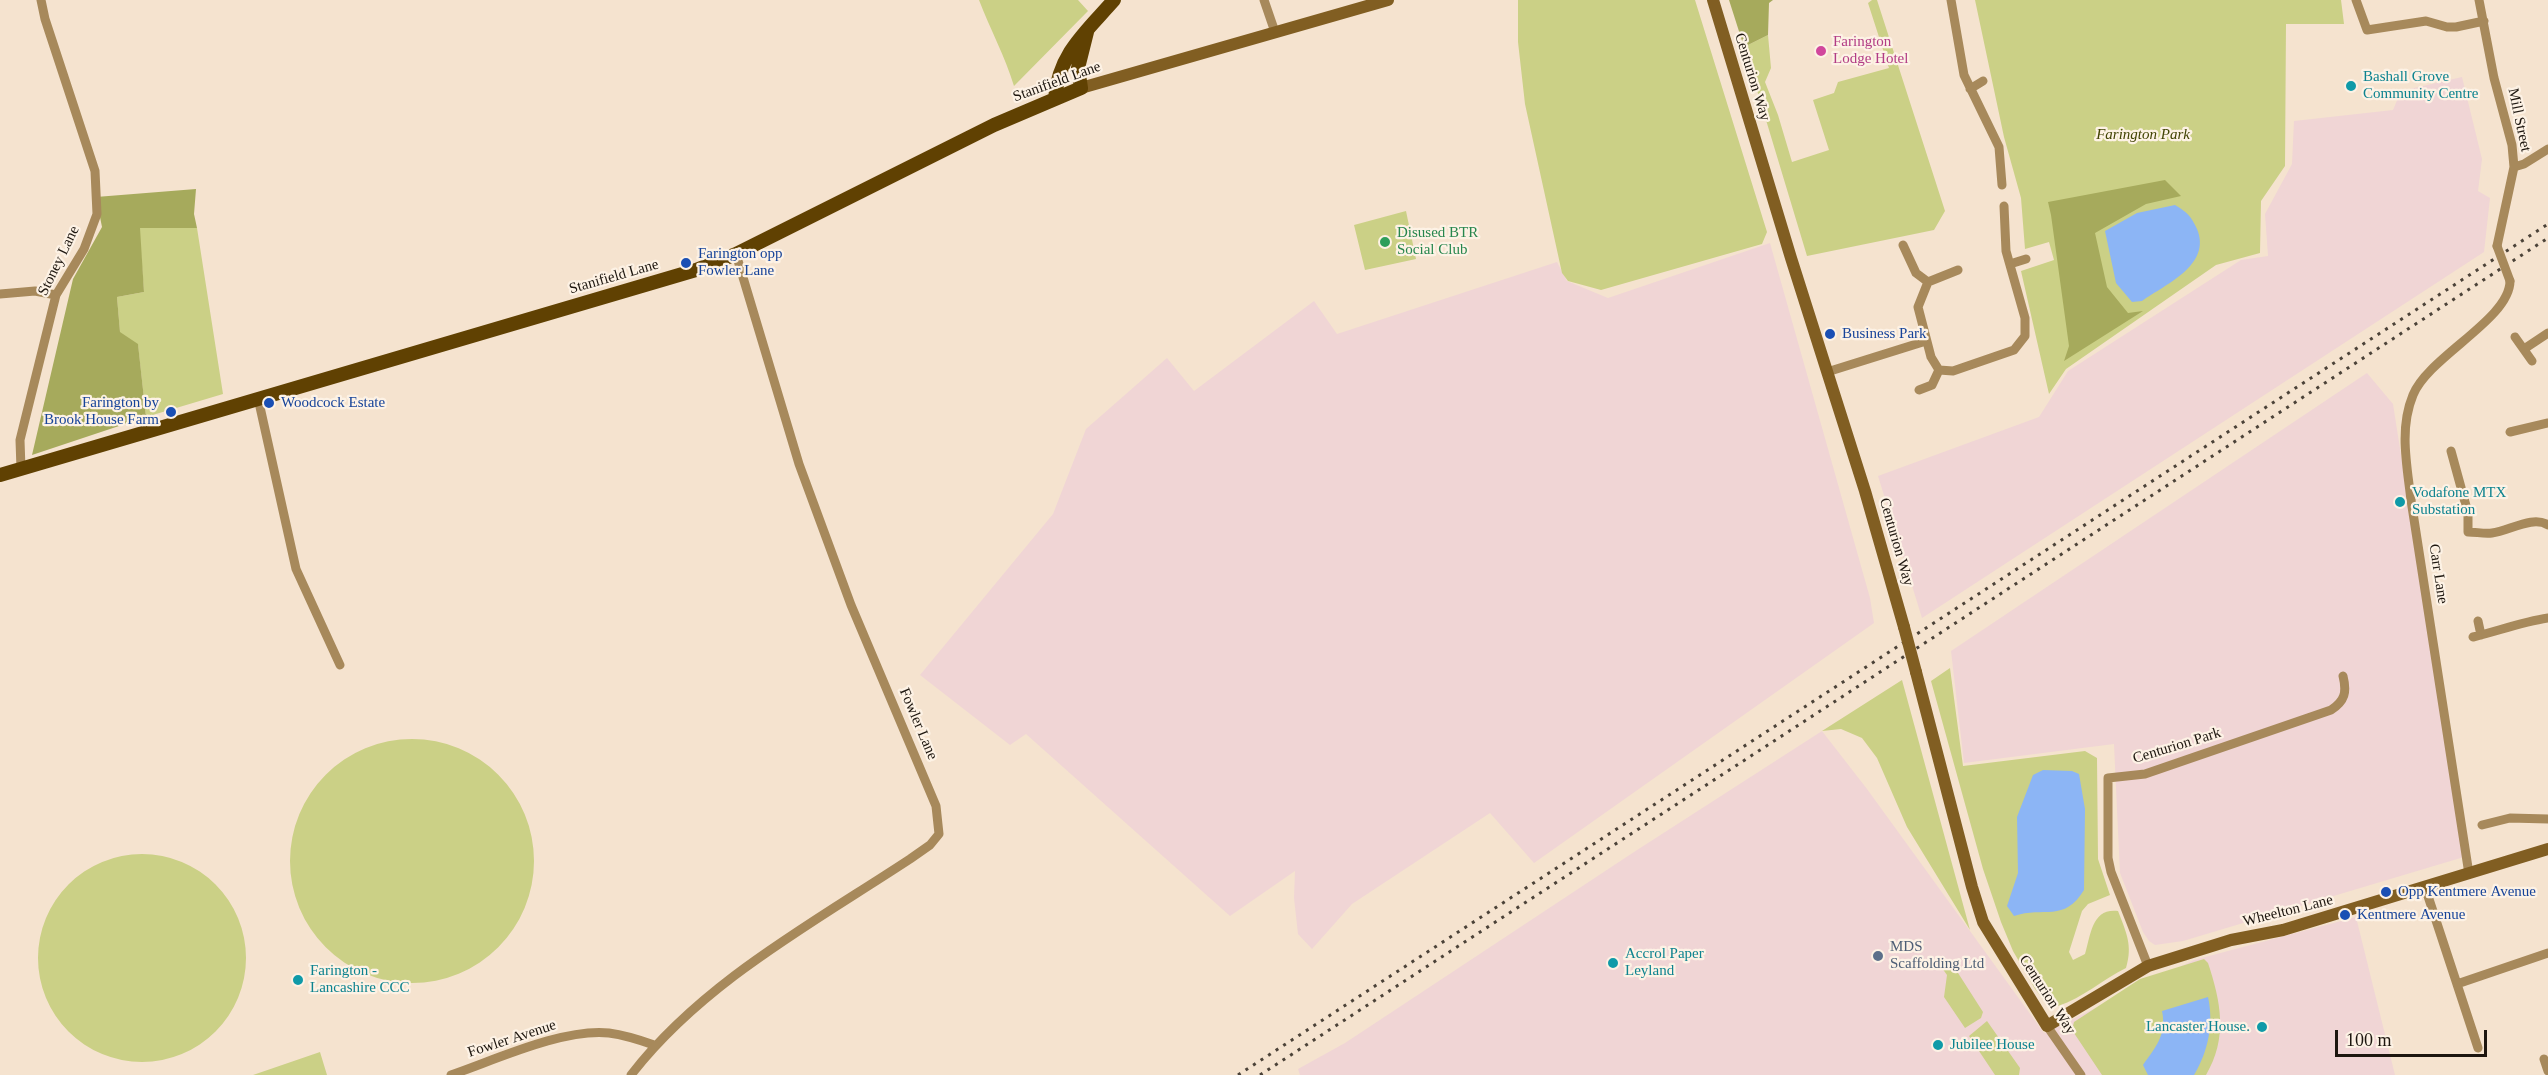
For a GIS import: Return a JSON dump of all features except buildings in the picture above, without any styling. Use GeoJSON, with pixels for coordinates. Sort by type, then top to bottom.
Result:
{"type":"FeatureCollection","features":[{"type":"Feature","properties":{"kind":"main road"},"geometry":{"type":"LineString","coordinates":[[1055,98],[1063,62],[1069,51],[1114,0]]}},
{"type":"Feature","properties":{"kind":"main road"},"geometry":{"type":"LineString","coordinates":[[1081,88],[1078,68],[1087,32]]}},
{"type":"Feature","properties":{"kind":"main road","name":"Stanifield Lane"},"geometry":{"type":"LineString","coordinates":[[0,475],[696,270],[736,254],[994,125],[1081,88]]}},
{"type":"Feature","properties":{"kind":"street","name":"Stoney Lane"},"geometry":{"type":"LineString","coordinates":[[21,469],[20,440],[56,296],[84,249],[97,214],[95,171],[45,19],[41,0]]}},
{"type":"Feature","properties":{"kind":"street"},"geometry":{"type":"LineString","coordinates":[[1264,0],[1275,32]]}},
{"type":"Feature","properties":{"kind":"street","name":"Stanifield Lane"},"geometry":{"type":"LineString","coordinates":[[1081,88],[1388,0]]}},
{"type":"Feature","properties":{"kind":"street","name":"Centurion Way"},"geometry":{"type":"LineString","coordinates":[[1713,0],[1869,502],[1983,921],[2047,1026],[2081,1075]]}},
{"type":"Feature","properties":{"kind":"street"},"geometry":{"type":"LineString","coordinates":[[1951,0],[1959,53],[1970,89],[1983,110],[1999,147],[2002,184]]}},
{"type":"Feature","properties":{"kind":"street"},"geometry":{"type":"LineString","coordinates":[[2356,0],[2367,30],[2426,21],[2456,27],[2484,21]]}},
{"type":"Feature","properties":{"kind":"street","name":"Mill Street"},"geometry":{"type":"LineString","coordinates":[[2479,0],[2494,78],[2512,145],[2514,166],[2497,246]]}},
{"type":"Feature","properties":{"kind":"street"},"geometry":{"type":"LineString","coordinates":[[1970,89],[1983,81]]}},
{"type":"Feature","properties":{"kind":"street"},"geometry":{"type":"LineString","coordinates":[[2514,166],[2524,164],[2548,148]]}},
{"type":"Feature","properties":{"kind":"street"},"geometry":{"type":"LineString","coordinates":[[1939,370],[1953,371],[2014,350],[2025,336],[2025,318],[2006,251],[2004,207]]}},
{"type":"Feature","properties":{"kind":"street"},"geometry":{"type":"LineString","coordinates":[[1903,245],[1916,273],[1928,282]]}},
{"type":"Feature","properties":{"kind":"street","name":"Carr Lane"},"geometry":{"type":"LineString","coordinates":[[2469,874],[2411,500],[2404,441],[2406,419],[2413,393],[2442,359],[2500,307],[2510,290],[2510,281],[2497,246]]}},
{"type":"Feature","properties":{"kind":"street","name":"Fowler Lane"},"geometry":{"type":"LineString","coordinates":[[631,1075],[654,1045],[729,980],[910,859],[930,845],[939,834],[936,806],[851,604],[799,464],[736,254]]}},
{"type":"Feature","properties":{"kind":"street"},"geometry":{"type":"LineString","coordinates":[[2010,264],[2026,259]]}},
{"type":"Feature","properties":{"kind":"street"},"geometry":{"type":"LineString","coordinates":[[1939,370],[1931,357],[1918,307],[1928,282],[1958,270]]}},
{"type":"Feature","properties":{"kind":"street"},"geometry":{"type":"LineString","coordinates":[[0,294],[35,291],[56,296]]}},
{"type":"Feature","properties":{"kind":"street"},"geometry":{"type":"LineString","coordinates":[[2524,349],[2548,333]]}},
{"type":"Feature","properties":{"kind":"street"},"geometry":{"type":"LineString","coordinates":[[2515,337],[2532,361]]}},
{"type":"Feature","properties":{"kind":"street"},"geometry":{"type":"LineString","coordinates":[[1827,372],[1926,341]]}},
{"type":"Feature","properties":{"kind":"street"},"geometry":{"type":"LineString","coordinates":[[1919,390],[1932,385],[1939,370]]}},
{"type":"Feature","properties":{"kind":"street"},"geometry":{"type":"LineString","coordinates":[[258,398],[296,569],[340,665]]}},
{"type":"Feature","properties":{"kind":"street"},"geometry":{"type":"LineString","coordinates":[[2510,432],[2548,423]]}},
{"type":"Feature","properties":{"kind":"street"},"geometry":{"type":"LineString","coordinates":[[2451,452],[2468,513],[2468,532],[2489,534],[2541,521],[2548,525]]}},
{"type":"Feature","properties":{"kind":"street"},"geometry":{"type":"LineString","coordinates":[[2478,621],[2477,636],[2505,627],[2548,618]]}},
{"type":"Feature","properties":{"kind":"street","name":"Centurion Park"},"geometry":{"type":"LineString","coordinates":[[2148,966],[2110,865],[2108,778],[2145,774],[2331,710],[2342,703],[2345,693],[2343,676]]}},
{"type":"Feature","properties":{"kind":"street"},"geometry":{"type":"LineString","coordinates":[[2482,825],[2510,818],[2548,819]]}},
{"type":"Feature","properties":{"kind":"street","name":"Wheelton Lane"},"geometry":{"type":"LineString","coordinates":[[2047,1026],[2148,966],[2231,940],[2283,930],[2548,849]]}},
{"type":"Feature","properties":{"kind":"street"},"geometry":{"type":"LineString","coordinates":[[2425,887],[2478,1048]]}},
{"type":"Feature","properties":{"kind":"street"},"geometry":{"type":"LineString","coordinates":[[2457,984],[2548,953]]}},
{"type":"Feature","properties":{"kind":"street","name":"Fowler Avenue"},"geometry":{"type":"LineString","coordinates":[[451,1075],[576,1035],[608,1033],[654,1045]]}},
{"type":"Feature","properties":{"kind":"street"},"geometry":{"type":"LineString","coordinates":[[2544,1059],[2548,1071]]}},
{"type":"Feature","properties":{"kind":"shaded area"},"geometry":{"type":"Polygon","coordinates":[[[2462,77],[2482,159],[2478,191],[2490,198],[2484,252],[1922,618],[1878,476],[2039,417],[2068,371],[2241,260],[2268,256],[2265,214],[2292,164],[2294,121],[2393,110],[2401,91],[2462,77]]]}},
{"type":"Feature","properties":{"kind":"shaded area"},"geometry":{"type":"Polygon","coordinates":[[[1770,243],[1870,598],[1874,623],[1534,863],[1490,813],[1352,904],[1312,949],[1298,934],[1294,898],[1295,871],[1230,916],[1026,734],[1010,745],[920,675],[1053,514],[1086,429],[1167,358],[1194,391],[1314,301],[1337,334],[1557,262],[1567,281],[1608,298],[1770,243]]]}},
{"type":"Feature","properties":{"kind":"shaded area"},"geometry":{"type":"Polygon","coordinates":[[[2367,373],[2393,404],[2464,857],[2183,941],[2155,945],[2143,932],[2120,873],[2114,744],[1964,763],[1951,651],[2367,373]]]}},
{"type":"Feature","properties":{"kind":"shaded area"},"geometry":{"type":"Polygon","coordinates":[[[1822,731],[1867,789],[2044,1033],[2194,960],[2356,917],[2395,1075],[1300,1075],[1298,1069],[1345,1043],[1822,731]]]}},
{"type":"Feature","properties":{"kind":"green space"},"geometry":{"type":"Polygon","coordinates":[[[979,0],[1078,0],[1088,11],[1014,86],[979,0]]]}},
{"type":"Feature","properties":{"kind":"green space"},"geometry":{"type":"Polygon","coordinates":[[[1518,0],[1695,0],[1767,232],[1762,244],[1601,290],[1568,281],[1562,273],[1525,104],[1518,42],[1518,0]]]}},
{"type":"Feature","properties":{"kind":"green space"},"geometry":{"type":"Polygon","coordinates":[[[1729,0],[1773,0],[1769,3],[1768,35],[1744,47],[1729,0]]]}},
{"type":"Feature","properties":{"kind":"green space"},"geometry":{"type":"Polygon","coordinates":[[[1877,0],[1945,211],[1934,230],[1807,256],[1744,47],[1768,35],[1771,68],[1765,82],[1792,162],[1829,150],[1813,100],[1834,93],[1838,82],[1889,68],[1868,3],[1877,0]]]}},
{"type":"Feature","properties":{"kind":"green space","name":"Farington Park"},"geometry":{"type":"Polygon","coordinates":[[[1975,0],[2341,0],[2344,24],[2286,24],[2285,166],[2261,201],[2260,253],[2216,265],[2066,369],[2049,394],[2021,271],[2054,260],[2049,242],[2025,249],[2021,198],[2004,137],[1975,0]]]}},
{"type":"Feature","properties":{"kind":"green space"},"geometry":{"type":"Polygon","coordinates":[[[2165,180],[2181,196],[2146,204],[2095,233],[2107,287],[2128,313],[2143,311],[2064,361],[2069,346],[2048,202],[2165,180]]]}},
{"type":"Feature","properties":{"kind":"green space"},"geometry":{"type":"Polygon","coordinates":[[[196,189],[194,214],[197,228],[140,228],[144,292],[117,297],[120,332],[138,344],[146,417],[32,455],[73,279],[102,227],[96,197],[196,189]]]}},
{"type":"Feature","properties":{"kind":"green space","name":"Disused BTR Social Club"},"geometry":{"type":"Polygon","coordinates":[[[1406,211],[1416,259],[1365,270],[1354,225],[1406,211]]]}},
{"type":"Feature","properties":{"kind":"green space"},"geometry":{"type":"Polygon","coordinates":[[[139,228],[197,228],[223,394],[146,417],[138,345],[120,333],[117,297],[144,292],[139,228]]]}},
{"type":"Feature","properties":{"kind":"green space"},"geometry":{"type":"Polygon","coordinates":[[[1950,668],[1963,766],[2085,751],[2097,758],[2098,859],[2110,895],[2088,904],[2082,911],[2069,952],[2073,960],[2085,954],[2091,931],[2098,918],[2109,911],[2118,911],[2128,939],[2128,960],[2126,968],[2058,1006],[2043,999],[2013,951],[1983,869],[1931,681],[1950,668]]]}},
{"type":"Feature","properties":{"kind":"green space"},"geometry":{"type":"Polygon","coordinates":[[[1902,680],[1970,930],[1907,827],[1877,758],[1862,738],[1841,729],[1822,731],[1902,680]]]}},
{"type":"Feature","properties":{"kind":"green space"},"geometry":{"type":"Polygon","coordinates":[[[400,739],[424,739],[448,744],[470,753],[499,774],[514,793],[525,814],[532,837],[534,861],[532,885],[525,908],[514,929],[499,948],[470,969],[448,978],[424,983],[400,983],[376,978],[354,969],[334,956],[317,939],[304,919],[295,897],[290,873],[290,849],[295,825],[304,803],[317,783],[334,766],[354,753],[376,744],[400,739]]]}},
{"type":"Feature","properties":{"kind":"green space"},"geometry":{"type":"Polygon","coordinates":[[[142,854],[162,856],[182,862],[208,878],[222,892],[238,918],[244,938],[246,958],[244,978],[238,998],[222,1024],[208,1038],[182,1054],[162,1060],[142,1062],[122,1060],[102,1054],[76,1038],[62,1024],[46,998],[40,978],[38,958],[40,938],[46,918],[62,892],[76,878],[102,862],[122,856],[142,854]]]}},
{"type":"Feature","properties":{"kind":"green space"},"geometry":{"type":"Polygon","coordinates":[[[2204,959],[2213,977],[2220,1020],[2217,1047],[2206,1075],[2102,1075],[2072,1030],[2074,1022],[2140,979],[2204,959]]]}},
{"type":"Feature","properties":{"kind":"green space"},"geometry":{"type":"Polygon","coordinates":[[[1951,962],[1983,1012],[1981,1018],[1965,1028],[1944,997],[1947,975],[1942,968],[1951,962]]]}},
{"type":"Feature","properties":{"kind":"green space"},"geometry":{"type":"Polygon","coordinates":[[[1987,1021],[2020,1068],[2019,1075],[1995,1075],[1969,1036],[1987,1021]]]}},
{"type":"Feature","properties":{"kind":"green space"},"geometry":{"type":"Polygon","coordinates":[[[320,1052],[327,1075],[253,1075],[320,1052]]]}},
{"type":"Feature","properties":{"kind":"water"},"geometry":{"type":"Polygon","coordinates":[[[2175,205],[2188,215],[2197,229],[2200,242],[2198,253],[2193,263],[2174,280],[2142,301],[2132,302],[2116,283],[2105,231],[2137,213],[2175,205]]]}},
{"type":"Feature","properties":{"kind":"water"},"geometry":{"type":"Polygon","coordinates":[[[2043,770],[2072,771],[2079,774],[2085,809],[2084,890],[2069,907],[2061,910],[2014,916],[2007,906],[2018,873],[2017,817],[2033,775],[2043,770]]]}},
{"type":"Feature","properties":{"kind":"water"},"geometry":{"type":"Polygon","coordinates":[[[2208,997],[2210,1027],[2203,1057],[2194,1075],[2148,1075],[2143,1065],[2156,1047],[2161,1034],[2162,1011],[2208,997]]]}},
{"type":"Feature","properties":{"kind":"railway"},"geometry":{"type":"LineString","coordinates":[[1238,1075],[2548,224]]}},
{"type":"Feature","properties":{"kind":"railway"},"geometry":{"type":"LineString","coordinates":[[1260,1075],[2548,238]]}},
{"type":"Feature","properties":{"kind":"place","name":"Farington Lodge Hotel"},"geometry":{"type":"Point","coordinates":[1821,51]}},
{"type":"Feature","properties":{"kind":"place","name":"Bashall Grove Community Centre"},"geometry":{"type":"Point","coordinates":[2351,86]}},
{"type":"Feature","properties":{"kind":"place","name":"Disused BTR Social Club"},"geometry":{"type":"Point","coordinates":[1385,242]}},
{"type":"Feature","properties":{"kind":"place","name":"Farington opp Fowler Lane"},"geometry":{"type":"Point","coordinates":[686,263]}},
{"type":"Feature","properties":{"kind":"place","name":"Business Park"},"geometry":{"type":"Point","coordinates":[1830,334]}},
{"type":"Feature","properties":{"kind":"place","name":"Woodcock Estate"},"geometry":{"type":"Point","coordinates":[269,403]}},
{"type":"Feature","properties":{"kind":"place","name":"Farington by Brook House Farm"},"geometry":{"type":"Point","coordinates":[171,412]}},
{"type":"Feature","properties":{"kind":"place","name":"Vodafone MTX Substation"},"geometry":{"type":"Point","coordinates":[2400,502]}},
{"type":"Feature","properties":{"kind":"place","name":"Opp Kentmere Avenue"},"geometry":{"type":"Point","coordinates":[2386,892]}},
{"type":"Feature","properties":{"kind":"place","name":"Kentmere Avenue"},"geometry":{"type":"Point","coordinates":[2345,915]}},
{"type":"Feature","properties":{"kind":"place","name":"MDS Scaffolding Ltd"},"geometry":{"type":"Point","coordinates":[1878,956]}},
{"type":"Feature","properties":{"kind":"place","name":"Accrol Paper Leyland"},"geometry":{"type":"Point","coordinates":[1613,963]}},
{"type":"Feature","properties":{"kind":"place","name":"Farington - Lancashire CCC"},"geometry":{"type":"Point","coordinates":[298,980]}},
{"type":"Feature","properties":{"kind":"place","name":"Lancaster House."},"geometry":{"type":"Point","coordinates":[2262,1027]}},
{"type":"Feature","properties":{"kind":"place","name":"Jubilee House"},"geometry":{"type":"Point","coordinates":[1938,1045]}}]}
